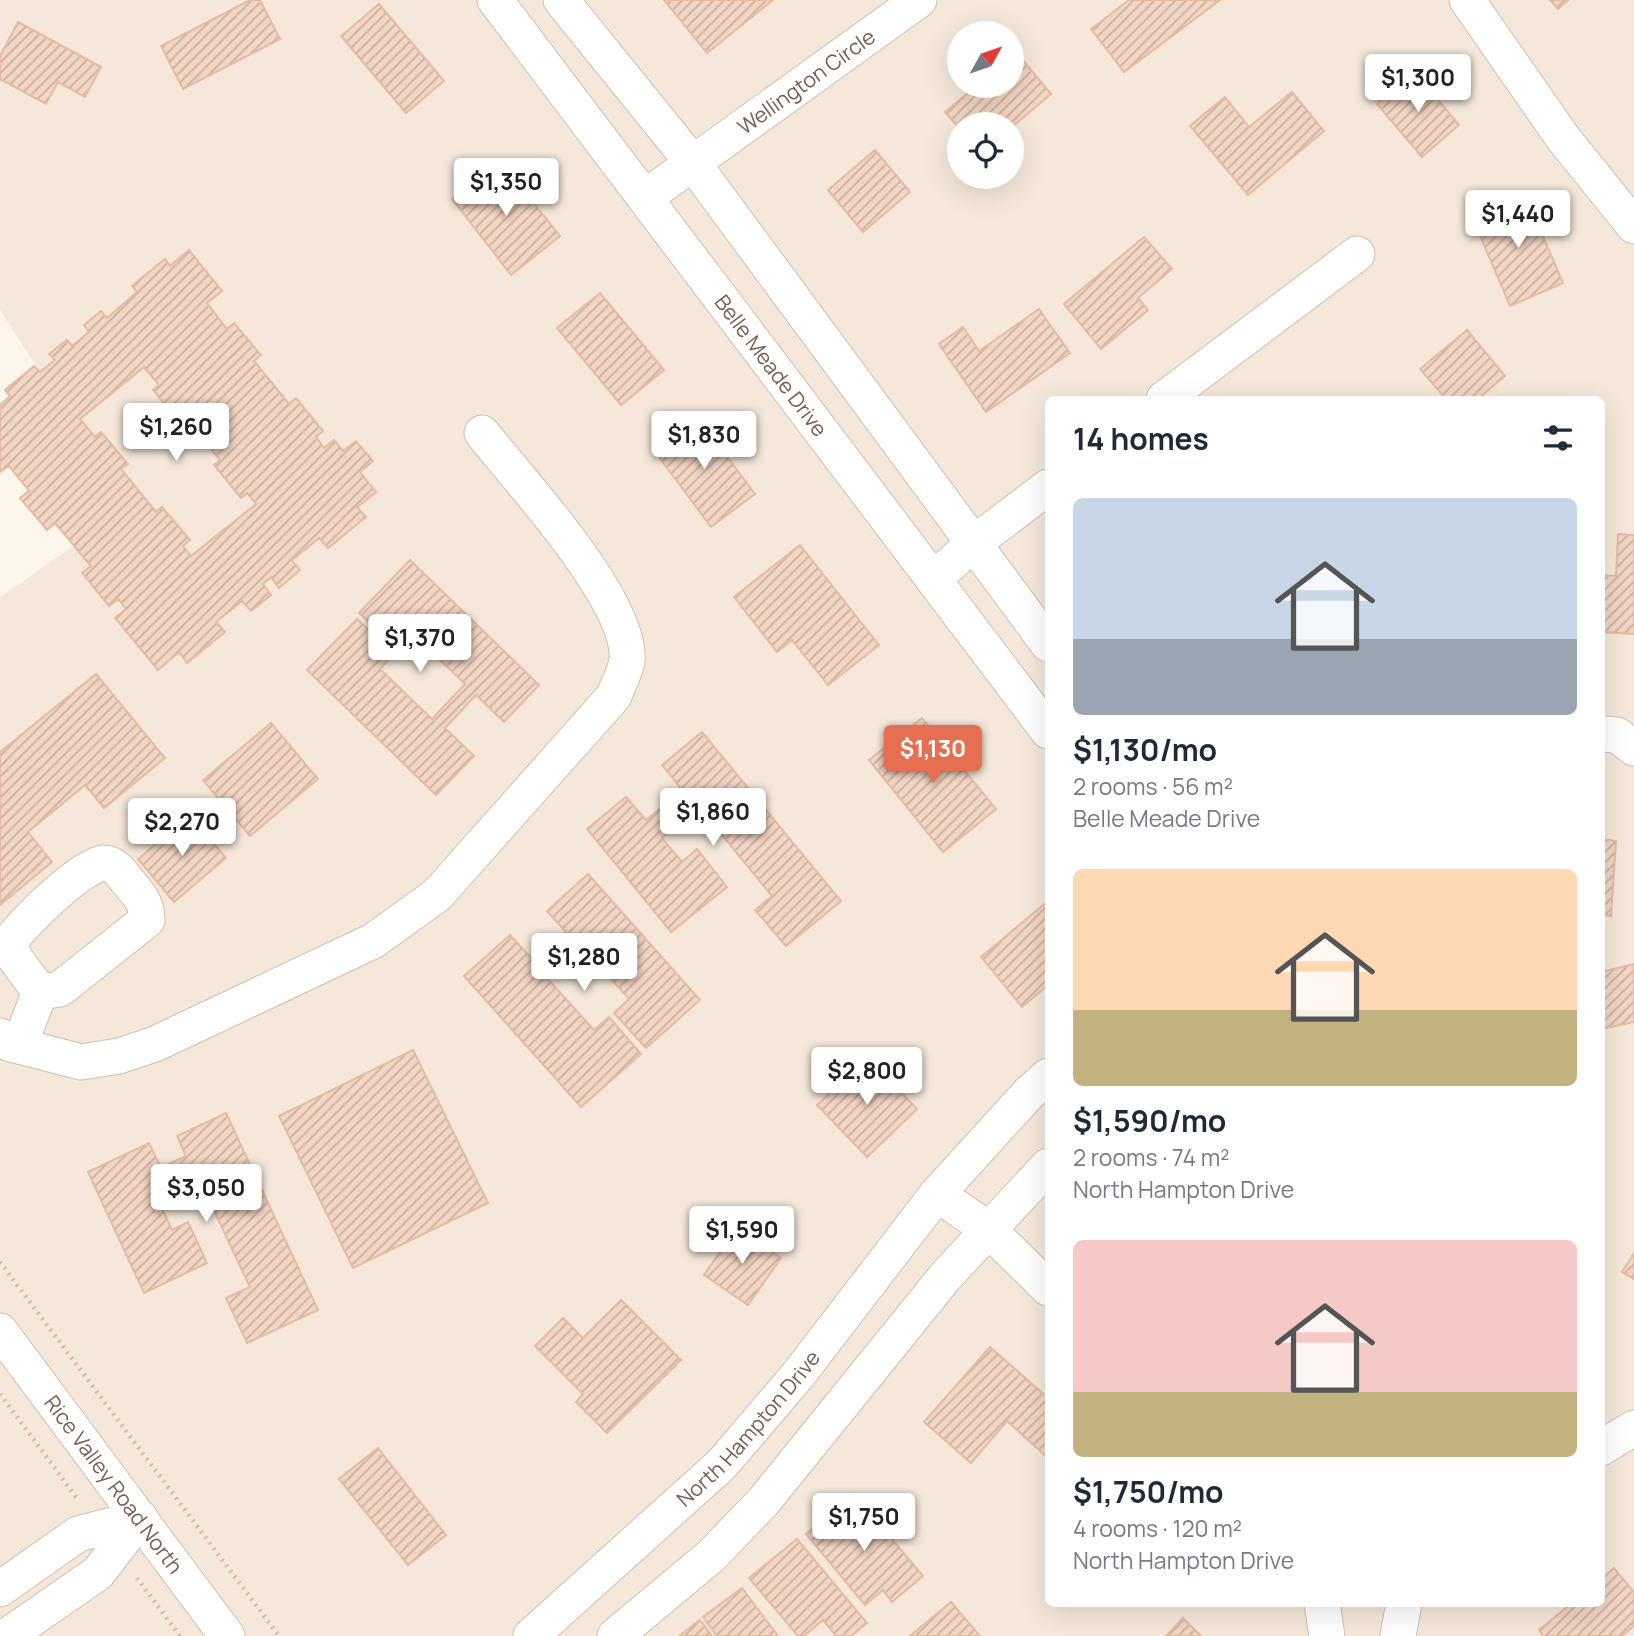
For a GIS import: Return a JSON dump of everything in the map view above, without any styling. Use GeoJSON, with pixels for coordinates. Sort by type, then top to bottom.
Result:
{"type":"FeatureCollection","features":[{"type":"Feature","properties":{"kind":"street","name":"Belle Meade Drive"},"geometry":{"type":"LineString","coordinates":[[495,0],[647,196],[1045,727]]}},
{"type":"Feature","properties":{"kind":"street"},"geometry":{"type":"LineString","coordinates":[[561,0],[692,162],[1045,640]]}},
{"type":"Feature","properties":{"kind":"street","name":"Wellington Circle"},"geometry":{"type":"LineString","coordinates":[[647,196],[919,0]]}},
{"type":"Feature","properties":{"kind":"street"},"geometry":{"type":"LineString","coordinates":[[1467,0],[1563,138],[1634,226]]}},
{"type":"Feature","properties":{"kind":"street"},"geometry":{"type":"LineString","coordinates":[[1168,396],[1357,254]]}},
{"type":"Feature","properties":{"kind":"street"},"geometry":{"type":"LineString","coordinates":[[40,992],[9,1041],[81,1062],[119,1056],[155,1044],[373,941],[437,895],[614,696],[627,660],[620,621],[601,586],[482,433]]}},
{"type":"Feature","properties":{"kind":"street"},"geometry":{"type":"LineString","coordinates":[[935,578],[974,543],[1045,489]]}},
{"type":"Feature","properties":{"kind":"street"},"geometry":{"type":"LineString","coordinates":[[1605,735],[1616,736],[1634,748]]}},
{"type":"Feature","properties":{"kind":"street","name":"North Hampton Drive"},"geometry":{"type":"LineString","coordinates":[[531,1636],[722,1464],[798,1375],[937,1195],[1045,1079]]}},
{"type":"Feature","properties":{"kind":"street"},"geometry":{"type":"LineString","coordinates":[[615,1636],[711,1556],[763,1502],[988,1229],[1045,1169]]}},
{"type":"Feature","properties":{"kind":"street"},"geometry":{"type":"LineString","coordinates":[[937,1195],[988,1229],[1045,1284]]}},
{"type":"Feature","properties":{"kind":"street","name":"Rice Valley Road North"},"geometry":{"type":"LineString","coordinates":[[0,1331],[227,1636]]}},
{"type":"Feature","properties":{"kind":"street"},"geometry":{"type":"LineString","coordinates":[[1605,1446],[1634,1428]]}},
{"type":"Feature","properties":{"kind":"street"},"geometry":{"type":"LineString","coordinates":[[0,1589],[78,1534],[140,1518]]}},
{"type":"Feature","properties":{"kind":"street"},"geometry":{"type":"LineString","coordinates":[[7,1636],[98,1573],[140,1518]]}},
{"type":"Feature","properties":{"kind":"street"},"geometry":{"type":"LineString","coordinates":[[1323,1607],[1327,1636]]}},
{"type":"Feature","properties":{"kind":"street"},"geometry":{"type":"LineString","coordinates":[[1398,1636],[1403,1607]]}},
{"type":"Feature","properties":{"kind":"path"},"geometry":{"type":"LineString","coordinates":[[0,1262],[279,1636]]}},
{"type":"Feature","properties":{"kind":"shaded area"},"geometry":{"type":"Polygon","coordinates":[[[0,0],[1634,0],[1634,1636],[0,1636],[0,597],[128,508],[0,310],[0,0]]]}},
{"type":"Feature","properties":{"kind":"building"},"geometry":{"type":"Polygon","coordinates":[[[250,0],[260,0],[280,39],[183,89],[161,46],[250,0]]]}},
{"type":"Feature","properties":{"kind":"building"},"geometry":{"type":"Polygon","coordinates":[[[664,0],[773,0],[707,53],[664,0]]]}},
{"type":"Feature","properties":{"kind":"building"},"geometry":{"type":"Polygon","coordinates":[[[1129,0],[1220,0],[1124,72],[1091,29],[1129,0]]]}},
{"type":"Feature","properties":{"kind":"building"},"geometry":{"type":"Polygon","coordinates":[[[1550,0],[1568,0],[1558,9],[1550,0]]]}},
{"type":"Feature","properties":{"kind":"building"},"geometry":{"type":"Polygon","coordinates":[[[379,4],[444,81],[406,113],[341,36],[379,4]]]}},
{"type":"Feature","properties":{"kind":"building"},"geometry":{"type":"Polygon","coordinates":[[[18,22],[101,67],[85,97],[58,82],[46,104],[0,79],[0,56],[18,22]]]}},
{"type":"Feature","properties":{"kind":"building"},"geometry":{"type":"Polygon","coordinates":[[[1024,62],[1051,94],[1024,117],[1024,112],[947,112],[947,114],[945,112],[962,98],[1024,98],[1024,62]]]}},
{"type":"Feature","properties":{"kind":"building"},"geometry":{"type":"Polygon","coordinates":[[[1415,72],[1459,125],[1422,157],[1377,104],[1415,72]]]}},
{"type":"Feature","properties":{"kind":"building"},"geometry":{"type":"Polygon","coordinates":[[[1292,92],[1324,131],[1248,195],[1190,126],[1225,97],[1249,127],[1292,92]]]}},
{"type":"Feature","properties":{"kind":"building"},"geometry":{"type":"Polygon","coordinates":[[[875,150],[910,192],[863,232],[828,190],[875,150]]]}},
{"type":"Feature","properties":{"kind":"building"},"geometry":{"type":"Polygon","coordinates":[[[500,161],[560,236],[511,275],[452,199],[500,161]]]}},
{"type":"Feature","properties":{"kind":"building"},"geometry":{"type":"Polygon","coordinates":[[[1525,194],[1563,283],[1510,306],[1472,217],[1525,194]]]}},
{"type":"Feature","properties":{"kind":"building"},"geometry":{"type":"Polygon","coordinates":[[[1144,237],[1172,269],[1138,298],[1148,310],[1101,349],[1064,304],[1144,237]]]}},
{"type":"Feature","properties":{"kind":"building"},"geometry":{"type":"Polygon","coordinates":[[[189,250],[222,291],[207,303],[227,329],[234,323],[261,355],[254,361],[289,404],[296,398],[323,431],[316,437],[324,448],[334,440],[343,451],[356,441],[373,461],[360,472],[376,492],[357,507],[366,517],[328,548],[319,538],[292,560],[300,570],[279,588],[271,577],[263,584],[271,595],[251,611],[242,601],[216,622],[225,632],[187,663],[179,652],[158,670],[115,618],[126,609],[118,599],[109,606],[82,573],[91,566],[55,523],[47,530],[20,498],[29,491],[9,466],[0,472],[0,405],[10,396],[5,390],[34,366],[40,372],[55,360],[49,354],[67,340],[72,346],[89,332],[84,325],[101,311],[107,318],[137,292],[132,286],[165,259],[170,266],[189,250]],[[144,367],[80,419],[95,437],[101,432],[128,464],[121,469],[156,512],[162,507],[190,540],[183,546],[191,556],[256,504],[247,493],[241,498],[214,465],[220,460],[185,417],[179,422],[153,390],[159,385],[144,367]]]}},
{"type":"Feature","properties":{"kind":"building"},"geometry":{"type":"Polygon","coordinates":[[[600,293],[664,370],[621,405],[557,328],[600,293]]]}},
{"type":"Feature","properties":{"kind":"building"},"geometry":{"type":"Polygon","coordinates":[[[1039,309],[1070,353],[986,412],[939,344],[963,327],[979,351],[1039,309]]]}},
{"type":"Feature","properties":{"kind":"building"},"geometry":{"type":"Polygon","coordinates":[[[1467,330],[1505,376],[1482,396],[1443,396],[1420,369],[1467,330]]]}},
{"type":"Feature","properties":{"kind":"building"},"geometry":{"type":"Polygon","coordinates":[[[697,416],[755,494],[711,527],[653,449],[697,416]]]}},
{"type":"Feature","properties":{"kind":"building"},"geometry":{"type":"Polygon","coordinates":[[[1618,534],[1634,535],[1634,634],[1605,632],[1605,575],[1616,576],[1618,534]]]}},
{"type":"Feature","properties":{"kind":"building"},"geometry":{"type":"Polygon","coordinates":[[[800,545],[879,645],[828,685],[792,640],[777,652],[734,597],[800,545]]]}},
{"type":"Feature","properties":{"kind":"building"},"geometry":{"type":"Polygon","coordinates":[[[410,560],[539,685],[504,722],[476,695],[445,728],[474,756],[436,795],[307,670],[357,619],[394,654],[380,669],[432,719],[465,684],[413,634],[397,650],[359,613],[410,560]]]}},
{"type":"Feature","properties":{"kind":"building"},"geometry":{"type":"Polygon","coordinates":[[[96,674],[165,758],[104,808],[85,785],[28,832],[52,862],[0,905],[0,752],[96,674]]]}},
{"type":"Feature","properties":{"kind":"building"},"geometry":{"type":"Polygon","coordinates":[[[922,718],[996,809],[943,852],[869,760],[922,718]]]}},
{"type":"Feature","properties":{"kind":"building"},"geometry":{"type":"Polygon","coordinates":[[[271,723],[318,779],[250,836],[203,780],[271,723]]]}},
{"type":"Feature","properties":{"kind":"building"},"geometry":{"type":"Polygon","coordinates":[[[702,732],[841,901],[786,946],[755,910],[772,896],[699,807],[662,838],[682,862],[697,849],[727,887],[671,932],[587,829],[626,797],[646,820],[682,790],[662,765],[702,732]]]}},
{"type":"Feature","properties":{"kind":"building"},"geometry":{"type":"Polygon","coordinates":[[[190,815],[226,858],[174,902],[138,859],[190,815]]]}},
{"type":"Feature","properties":{"kind":"building"},"geometry":{"type":"Polygon","coordinates":[[[1605,840],[1616,841],[1611,916],[1605,915],[1605,840]]]}},
{"type":"Feature","properties":{"kind":"building"},"geometry":{"type":"Polygon","coordinates":[[[588,874],[700,1000],[646,1048],[614,1013],[629,999],[583,947],[547,978],[594,1030],[609,1017],[641,1054],[581,1107],[464,976],[510,935],[534,961],[566,932],[547,911],[588,874]]]}},
{"type":"Feature","properties":{"kind":"building"},"geometry":{"type":"Polygon","coordinates":[[[1045,904],[1045,988],[1022,1007],[981,957],[1045,904]]]}},
{"type":"Feature","properties":{"kind":"building"},"geometry":{"type":"Polygon","coordinates":[[[1634,964],[1634,1022],[1605,1028],[1605,971],[1634,964]]]}},
{"type":"Feature","properties":{"kind":"building"},"geometry":{"type":"Polygon","coordinates":[[[413,1050],[488,1203],[353,1268],[279,1116],[413,1050]]]}},
{"type":"Feature","properties":{"kind":"building"},"geometry":{"type":"Polygon","coordinates":[[[868,1057],[917,1109],[867,1157],[817,1105],[868,1057]]]}},
{"type":"Feature","properties":{"kind":"building"},"geometry":{"type":"Polygon","coordinates":[[[226,1113],[318,1310],[247,1343],[226,1298],[250,1287],[201,1183],[159,1202],[172,1230],[188,1222],[207,1263],[144,1293],[88,1172],[149,1143],[161,1168],[186,1156],[177,1136],[226,1113]]]}},
{"type":"Feature","properties":{"kind":"building"},"geometry":{"type":"Polygon","coordinates":[[[737,1227],[781,1258],[748,1305],[704,1275],[737,1227]]]}},
{"type":"Feature","properties":{"kind":"building"},"geometry":{"type":"Polygon","coordinates":[[[1634,1253],[1634,1279],[1622,1272],[1634,1253]]]}},
{"type":"Feature","properties":{"kind":"building"},"geometry":{"type":"Polygon","coordinates":[[[621,1300],[681,1360],[607,1433],[576,1402],[583,1394],[535,1346],[563,1318],[583,1338],[621,1300]]]}},
{"type":"Feature","properties":{"kind":"building"},"geometry":{"type":"Polygon","coordinates":[[[990,1347],[1045,1395],[1045,1455],[1007,1421],[971,1463],[924,1422],[990,1347]]]}},
{"type":"Feature","properties":{"kind":"building"},"geometry":{"type":"Polygon","coordinates":[[[378,1448],[446,1535],[408,1565],[339,1479],[378,1448]]]}},
{"type":"Feature","properties":{"kind":"building"},"geometry":{"type":"Polygon","coordinates":[[[854,1494],[923,1576],[892,1602],[883,1590],[865,1605],[806,1534],[854,1494]]]}},
{"type":"Feature","properties":{"kind":"building"},"geometry":{"type":"Polygon","coordinates":[[[797,1539],[867,1623],[851,1636],[836,1636],[823,1620],[804,1636],[798,1636],[749,1578],[797,1539]]]}},
{"type":"Feature","properties":{"kind":"building"},"geometry":{"type":"Polygon","coordinates":[[[1614,1568],[1634,1592],[1634,1626],[1622,1636],[1543,1636],[1539,1630],[1567,1607],[1605,1607],[1605,1576],[1614,1568]]]}},
{"type":"Feature","properties":{"kind":"building"},"geometry":{"type":"Polygon","coordinates":[[[742,1588],[778,1636],[717,1636],[703,1617],[742,1588]]]}},
{"type":"Feature","properties":{"kind":"building"},"geometry":{"type":"Polygon","coordinates":[[[951,1602],[980,1636],[910,1636],[951,1602]]]}},
{"type":"Feature","properties":{"kind":"building"},"geometry":{"type":"Polygon","coordinates":[[[1183,1618],[1201,1636],[1166,1636],[1183,1618]]]}},
{"type":"Feature","properties":{"kind":"building"},"geometry":{"type":"Polygon","coordinates":[[[700,1620],[712,1636],[679,1636],[700,1620]]]}}]}
